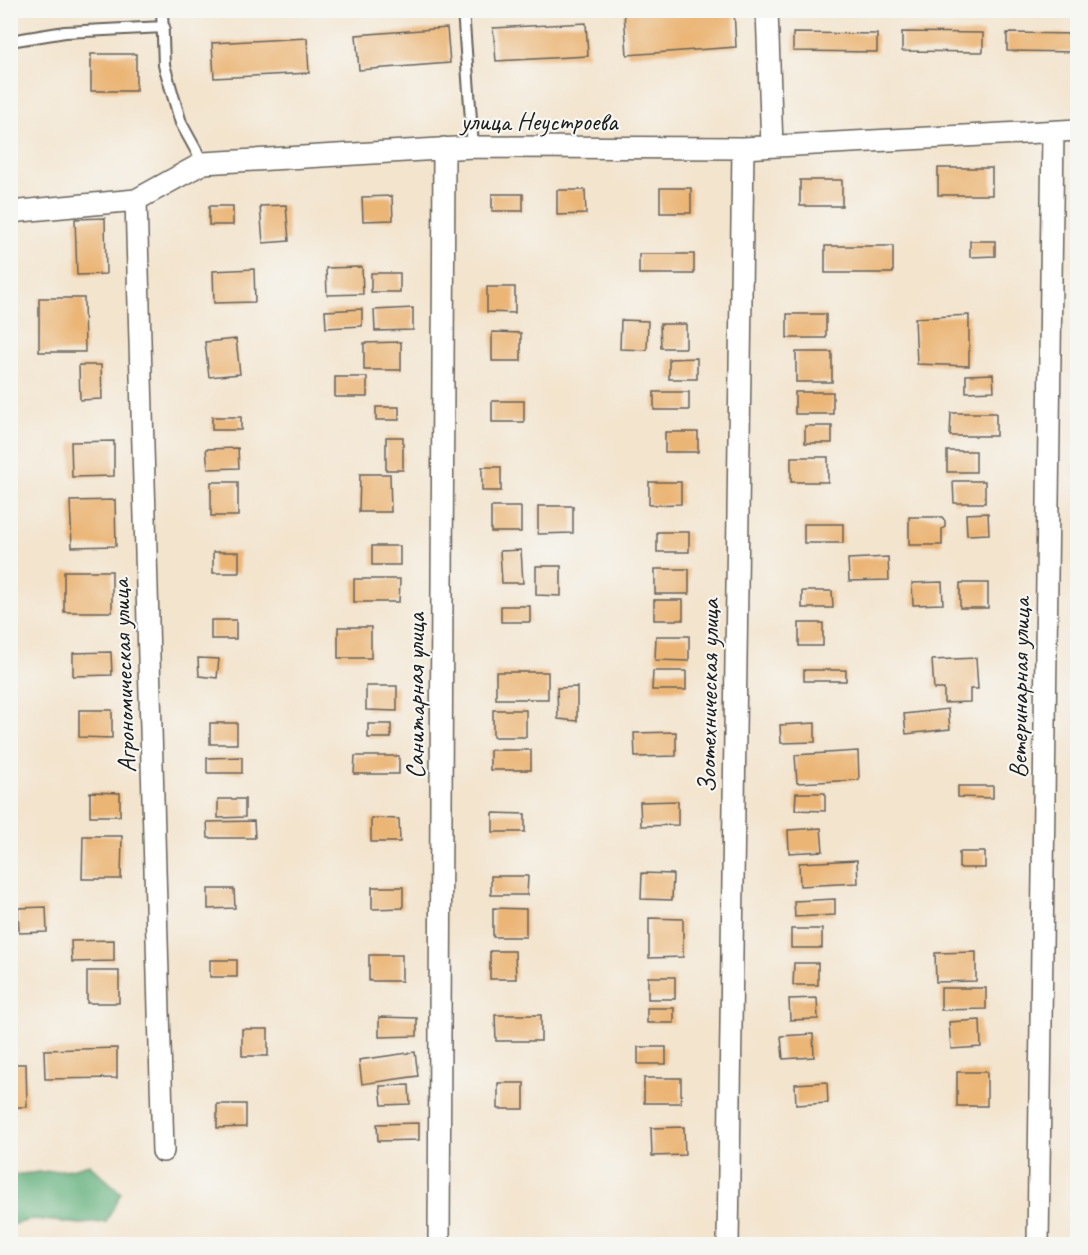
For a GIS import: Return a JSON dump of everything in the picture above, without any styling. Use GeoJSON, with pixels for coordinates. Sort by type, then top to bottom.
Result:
{"type":"FeatureCollection","features":[{"type":"Feature","properties":{"kind":"street"},"geometry":{"type":"LineString","coordinates":[[767,10],[772,146]]}},
{"type":"Feature","properties":{"kind":"street","name":"улица Неустроева"},"geometry":{"type":"LineString","coordinates":[[10,212],[136,200],[203,163],[444,148],[743,147],[1077,130]]}},
{"type":"Feature","properties":{"kind":"street","name":"Ветеринарная улица"},"geometry":{"type":"LineString","coordinates":[[1038,1245],[1053,132]]}},
{"type":"Feature","properties":{"kind":"street","name":"Зоотехническая улица"},"geometry":{"type":"LineString","coordinates":[[728,1245],[743,147]]}},
{"type":"Feature","properties":{"kind":"street","name":"Санитарная улица"},"geometry":{"type":"LineString","coordinates":[[439,1245],[444,148]]}},
{"type":"Feature","properties":{"kind":"street","name":"Агрономическая улица"},"geometry":{"type":"LineString","coordinates":[[136,200],[163,1151]]}},
{"type":"Feature","properties":{"kind":"lane"},"geometry":{"type":"LineString","coordinates":[[162,10],[164,65],[181,123],[203,163]]}},
{"type":"Feature","properties":{"kind":"lane"},"geometry":{"type":"LineString","coordinates":[[463,10],[473,147]]}},
{"type":"Feature","properties":{"kind":"lane"},"geometry":{"type":"LineString","coordinates":[[10,41],[65,32],[164,27]]}},
{"type":"Feature","properties":{"kind":"green space"},"geometry":{"type":"Polygon","coordinates":[[[89,1164],[121,1193],[106,1222],[80,1224],[34,1219],[11,1225],[11,1175],[71,1169],[89,1164]]]}},
{"type":"Feature","properties":{"kind":"building"},"geometry":{"type":"Polygon","coordinates":[[[656,10],[734,10],[736,47],[627,55],[624,13],[656,10]]]}},
{"type":"Feature","properties":{"kind":"building"},"geometry":{"type":"Polygon","coordinates":[[[586,23],[588,56],[496,61],[493,28],[586,23]]]}},
{"type":"Feature","properties":{"kind":"building"},"geometry":{"type":"Polygon","coordinates":[[[447,28],[450,63],[359,70],[356,35],[447,28]]]}},
{"type":"Feature","properties":{"kind":"building"},"geometry":{"type":"Polygon","coordinates":[[[902,32],[983,33],[983,52],[902,51],[902,32]]]}},
{"type":"Feature","properties":{"kind":"building"},"geometry":{"type":"Polygon","coordinates":[[[793,33],[877,34],[877,52],[793,51],[793,33]]]}},
{"type":"Feature","properties":{"kind":"building"},"geometry":{"type":"Polygon","coordinates":[[[1007,33],[1077,34],[1077,52],[1007,51],[1007,33]]]}},
{"type":"Feature","properties":{"kind":"building"},"geometry":{"type":"Polygon","coordinates":[[[307,38],[309,73],[214,78],[212,43],[307,38]]]}},
{"type":"Feature","properties":{"kind":"building"},"geometry":{"type":"Polygon","coordinates":[[[91,54],[136,54],[136,91],[91,91],[91,54]]]}},
{"type":"Feature","properties":{"kind":"building"},"geometry":{"type":"Polygon","coordinates":[[[938,168],[992,168],[992,195],[938,195],[938,168]]]}},
{"type":"Feature","properties":{"kind":"building"},"geometry":{"type":"Polygon","coordinates":[[[800,180],[842,180],[842,206],[800,206],[800,180]]]}},
{"type":"Feature","properties":{"kind":"building"},"geometry":{"type":"Polygon","coordinates":[[[660,188],[691,188],[691,213],[660,213],[660,188]]]}},
{"type":"Feature","properties":{"kind":"building"},"geometry":{"type":"Polygon","coordinates":[[[557,190],[585,190],[586,214],[557,215],[557,190]]]}},
{"type":"Feature","properties":{"kind":"building"},"geometry":{"type":"Polygon","coordinates":[[[492,194],[523,194],[523,211],[492,211],[492,194]]]}},
{"type":"Feature","properties":{"kind":"building"},"geometry":{"type":"Polygon","coordinates":[[[392,196],[393,220],[363,221],[362,197],[392,196]]]}},
{"type":"Feature","properties":{"kind":"building"},"geometry":{"type":"Polygon","coordinates":[[[286,205],[289,241],[263,243],[260,206],[286,205]]]}},
{"type":"Feature","properties":{"kind":"building"},"geometry":{"type":"Polygon","coordinates":[[[209,206],[233,206],[233,225],[209,225],[209,206]]]}},
{"type":"Feature","properties":{"kind":"building"},"geometry":{"type":"Polygon","coordinates":[[[105,218],[106,274],[77,275],[75,219],[105,218]]]}},
{"type":"Feature","properties":{"kind":"building"},"geometry":{"type":"Polygon","coordinates":[[[970,241],[995,241],[995,256],[970,257],[970,241]]]}},
{"type":"Feature","properties":{"kind":"building"},"geometry":{"type":"Polygon","coordinates":[[[825,246],[893,246],[893,273],[825,273],[825,246]]]}},
{"type":"Feature","properties":{"kind":"building"},"geometry":{"type":"Polygon","coordinates":[[[639,254],[694,254],[694,274],[639,274],[639,254]]]}},
{"type":"Feature","properties":{"kind":"building"},"geometry":{"type":"Polygon","coordinates":[[[362,267],[363,294],[327,295],[326,268],[362,267]]]}},
{"type":"Feature","properties":{"kind":"building"},"geometry":{"type":"Polygon","coordinates":[[[254,269],[255,302],[214,303],[213,271],[254,269]]]}},
{"type":"Feature","properties":{"kind":"building"},"geometry":{"type":"Polygon","coordinates":[[[371,273],[400,273],[400,292],[371,292],[371,273]]]}},
{"type":"Feature","properties":{"kind":"building"},"geometry":{"type":"Polygon","coordinates":[[[487,287],[515,287],[515,313],[487,312],[487,287]]]}},
{"type":"Feature","properties":{"kind":"building"},"geometry":{"type":"Polygon","coordinates":[[[39,298],[84,298],[85,352],[39,352],[39,298]]]}},
{"type":"Feature","properties":{"kind":"building"},"geometry":{"type":"Polygon","coordinates":[[[413,308],[413,330],[375,331],[374,310],[413,308]]]}},
{"type":"Feature","properties":{"kind":"building"},"geometry":{"type":"Polygon","coordinates":[[[362,309],[362,326],[326,328],[325,311],[362,309]]]}},
{"type":"Feature","properties":{"kind":"building"},"geometry":{"type":"Polygon","coordinates":[[[787,314],[826,314],[826,338],[787,338],[787,314]]]}},
{"type":"Feature","properties":{"kind":"building"},"geometry":{"type":"Polygon","coordinates":[[[969,315],[969,366],[917,364],[915,318],[969,315]]]}},
{"type":"Feature","properties":{"kind":"building"},"geometry":{"type":"Polygon","coordinates":[[[621,320],[648,321],[647,350],[620,349],[621,320]]]}},
{"type":"Feature","properties":{"kind":"building"},"geometry":{"type":"Polygon","coordinates":[[[660,324],[686,324],[686,348],[661,348],[660,324]]]}},
{"type":"Feature","properties":{"kind":"building"},"geometry":{"type":"Polygon","coordinates":[[[492,332],[521,333],[521,361],[492,361],[492,332]]]}},
{"type":"Feature","properties":{"kind":"building"},"geometry":{"type":"Polygon","coordinates":[[[236,339],[240,374],[209,377],[205,342],[236,339]]]}},
{"type":"Feature","properties":{"kind":"building"},"geometry":{"type":"Polygon","coordinates":[[[401,342],[401,370],[364,370],[364,343],[401,342]]]}},
{"type":"Feature","properties":{"kind":"building"},"geometry":{"type":"Polygon","coordinates":[[[796,352],[832,352],[832,382],[796,382],[796,352]]]}},
{"type":"Feature","properties":{"kind":"building"},"geometry":{"type":"Polygon","coordinates":[[[697,358],[697,379],[669,379],[669,359],[697,358]]]}},
{"type":"Feature","properties":{"kind":"building"},"geometry":{"type":"Polygon","coordinates":[[[79,365],[101,365],[102,399],[80,400],[79,365]]]}},
{"type":"Feature","properties":{"kind":"building"},"geometry":{"type":"Polygon","coordinates":[[[993,374],[994,391],[966,392],[966,375],[993,374]]]}},
{"type":"Feature","properties":{"kind":"building"},"geometry":{"type":"Polygon","coordinates":[[[335,377],[367,377],[367,397],[335,397],[335,377]]]}},
{"type":"Feature","properties":{"kind":"building"},"geometry":{"type":"Polygon","coordinates":[[[654,392],[689,392],[689,410],[654,410],[654,392]]]}},
{"type":"Feature","properties":{"kind":"building"},"geometry":{"type":"Polygon","coordinates":[[[795,392],[833,392],[833,414],[795,414],[795,392]]]}},
{"type":"Feature","properties":{"kind":"building"},"geometry":{"type":"Polygon","coordinates":[[[492,401],[524,401],[524,422],[492,422],[492,401]]]}},
{"type":"Feature","properties":{"kind":"building"},"geometry":{"type":"Polygon","coordinates":[[[376,407],[399,407],[399,420],[376,420],[376,407]]]}},
{"type":"Feature","properties":{"kind":"building"},"geometry":{"type":"Polygon","coordinates":[[[951,413],[996,413],[996,436],[950,436],[951,413]]]}},
{"type":"Feature","properties":{"kind":"building"},"geometry":{"type":"Polygon","coordinates":[[[212,417],[241,417],[241,430],[212,430],[212,417]]]}},
{"type":"Feature","properties":{"kind":"building"},"geometry":{"type":"Polygon","coordinates":[[[805,426],[832,426],[832,443],[805,443],[805,426]]]}},
{"type":"Feature","properties":{"kind":"building"},"geometry":{"type":"Polygon","coordinates":[[[665,432],[698,432],[698,452],[665,452],[665,432]]]}},
{"type":"Feature","properties":{"kind":"building"},"geometry":{"type":"Polygon","coordinates":[[[386,437],[403,437],[403,470],[386,470],[386,437]]]}},
{"type":"Feature","properties":{"kind":"building"},"geometry":{"type":"Polygon","coordinates":[[[114,441],[114,476],[72,477],[71,442],[114,441]]]}},
{"type":"Feature","properties":{"kind":"building"},"geometry":{"type":"Polygon","coordinates":[[[238,448],[239,468],[208,469],[206,449],[238,448]]]}},
{"type":"Feature","properties":{"kind":"building"},"geometry":{"type":"Polygon","coordinates":[[[947,451],[976,451],[976,472],[947,472],[947,451]]]}},
{"type":"Feature","properties":{"kind":"building"},"geometry":{"type":"Polygon","coordinates":[[[791,457],[828,457],[828,482],[791,482],[791,457]]]}},
{"type":"Feature","properties":{"kind":"building"},"geometry":{"type":"Polygon","coordinates":[[[482,467],[501,467],[501,491],[482,491],[482,467]]]}},
{"type":"Feature","properties":{"kind":"building"},"geometry":{"type":"Polygon","coordinates":[[[360,474],[390,474],[391,512],[359,512],[360,474]]]}},
{"type":"Feature","properties":{"kind":"building"},"geometry":{"type":"Polygon","coordinates":[[[953,481],[985,481],[985,503],[954,503],[953,481]]]}},
{"type":"Feature","properties":{"kind":"building"},"geometry":{"type":"Polygon","coordinates":[[[211,482],[238,482],[238,516],[211,516],[211,482]]]}},
{"type":"Feature","properties":{"kind":"building"},"geometry":{"type":"Polygon","coordinates":[[[649,482],[681,482],[681,504],[649,505],[649,482]]]}},
{"type":"Feature","properties":{"kind":"building"},"geometry":{"type":"Polygon","coordinates":[[[115,500],[116,546],[72,547],[70,501],[115,500]]]}},
{"type":"Feature","properties":{"kind":"building"},"geometry":{"type":"Polygon","coordinates":[[[538,506],[573,506],[573,533],[538,534],[538,506]]]}},
{"type":"Feature","properties":{"kind":"building"},"geometry":{"type":"Polygon","coordinates":[[[491,507],[521,507],[521,532],[491,532],[491,507]]]}},
{"type":"Feature","properties":{"kind":"building"},"geometry":{"type":"Polygon","coordinates":[[[988,513],[989,534],[967,535],[966,514],[988,513]]]}},
{"type":"Feature","properties":{"kind":"building"},"geometry":{"type":"Polygon","coordinates":[[[909,517],[942,517],[945,527],[942,529],[942,545],[909,545],[909,517]]]}},
{"type":"Feature","properties":{"kind":"building"},"geometry":{"type":"Polygon","coordinates":[[[804,524],[843,524],[843,543],[804,543],[804,524]]]}},
{"type":"Feature","properties":{"kind":"building"},"geometry":{"type":"Polygon","coordinates":[[[657,532],[689,532],[689,552],[657,552],[657,532]]]}},
{"type":"Feature","properties":{"kind":"building"},"geometry":{"type":"Polygon","coordinates":[[[372,546],[400,546],[400,565],[372,565],[372,546]]]}},
{"type":"Feature","properties":{"kind":"building"},"geometry":{"type":"Polygon","coordinates":[[[521,550],[523,583],[502,583],[500,551],[521,550]]]}},
{"type":"Feature","properties":{"kind":"building"},"geometry":{"type":"Polygon","coordinates":[[[213,552],[239,552],[239,573],[213,573],[213,552]]]}},
{"type":"Feature","properties":{"kind":"building"},"geometry":{"type":"Polygon","coordinates":[[[888,557],[889,580],[849,581],[848,559],[888,557]]]}},
{"type":"Feature","properties":{"kind":"building"},"geometry":{"type":"Polygon","coordinates":[[[536,566],[561,566],[561,596],[536,595],[536,566]]]}},
{"type":"Feature","properties":{"kind":"building"},"geometry":{"type":"Polygon","coordinates":[[[655,569],[689,569],[689,594],[655,594],[655,569]]]}},
{"type":"Feature","properties":{"kind":"building"},"geometry":{"type":"Polygon","coordinates":[[[64,571],[112,571],[112,612],[64,612],[64,571]]]}},
{"type":"Feature","properties":{"kind":"building"},"geometry":{"type":"Polygon","coordinates":[[[354,579],[400,579],[399,602],[354,602],[354,579]]]}},
{"type":"Feature","properties":{"kind":"building"},"geometry":{"type":"Polygon","coordinates":[[[942,582],[943,604],[913,605],[912,583],[942,582]]]}},
{"type":"Feature","properties":{"kind":"building"},"geometry":{"type":"Polygon","coordinates":[[[960,583],[988,583],[988,608],[960,608],[960,583]]]}},
{"type":"Feature","properties":{"kind":"building"},"geometry":{"type":"Polygon","coordinates":[[[802,591],[832,591],[833,608],[802,608],[802,591]]]}},
{"type":"Feature","properties":{"kind":"building"},"geometry":{"type":"Polygon","coordinates":[[[654,600],[683,600],[683,620],[654,620],[654,600]]]}},
{"type":"Feature","properties":{"kind":"building"},"geometry":{"type":"Polygon","coordinates":[[[501,606],[530,606],[530,622],[501,622],[501,606]]]}},
{"type":"Feature","properties":{"kind":"building"},"geometry":{"type":"Polygon","coordinates":[[[211,620],[236,620],[236,639],[211,639],[211,620]]]}},
{"type":"Feature","properties":{"kind":"building"},"geometry":{"type":"Polygon","coordinates":[[[799,623],[823,623],[823,646],[799,646],[799,623]]]}},
{"type":"Feature","properties":{"kind":"building"},"geometry":{"type":"Polygon","coordinates":[[[338,627],[371,627],[371,658],[338,658],[338,627]]]}},
{"type":"Feature","properties":{"kind":"building"},"geometry":{"type":"Polygon","coordinates":[[[656,636],[689,636],[689,661],[655,660],[656,636]]]}},
{"type":"Feature","properties":{"kind":"building"},"geometry":{"type":"Polygon","coordinates":[[[111,652],[112,675],[73,676],[73,653],[111,652]]]}},
{"type":"Feature","properties":{"kind":"building"},"geometry":{"type":"Polygon","coordinates":[[[198,658],[219,659],[217,678],[199,676],[198,658]]]}},
{"type":"Feature","properties":{"kind":"building"},"geometry":{"type":"Polygon","coordinates":[[[976,658],[978,689],[970,689],[970,702],[944,703],[944,689],[934,689],[932,660],[976,658]]]}},
{"type":"Feature","properties":{"kind":"building"},"geometry":{"type":"Polygon","coordinates":[[[804,670],[846,670],[846,681],[804,681],[804,670]]]}},
{"type":"Feature","properties":{"kind":"building"},"geometry":{"type":"Polygon","coordinates":[[[653,671],[686,671],[686,690],[652,690],[653,671]]]}},
{"type":"Feature","properties":{"kind":"building"},"geometry":{"type":"Polygon","coordinates":[[[496,672],[548,672],[548,699],[496,699],[496,672]]]}},
{"type":"Feature","properties":{"kind":"building"},"geometry":{"type":"Polygon","coordinates":[[[366,686],[397,686],[397,711],[366,710],[366,686]]]}},
{"type":"Feature","properties":{"kind":"building"},"geometry":{"type":"Polygon","coordinates":[[[577,687],[577,721],[558,719],[557,688],[577,687]]]}},
{"type":"Feature","properties":{"kind":"building"},"geometry":{"type":"Polygon","coordinates":[[[948,709],[950,729],[906,734],[904,714],[948,709]]]}},
{"type":"Feature","properties":{"kind":"building"},"geometry":{"type":"Polygon","coordinates":[[[79,710],[112,710],[112,738],[79,737],[79,710]]]}},
{"type":"Feature","properties":{"kind":"building"},"geometry":{"type":"Polygon","coordinates":[[[493,710],[526,710],[526,737],[493,737],[493,710]]]}},
{"type":"Feature","properties":{"kind":"building"},"geometry":{"type":"Polygon","coordinates":[[[210,723],[237,723],[237,744],[210,744],[210,723]]]}},
{"type":"Feature","properties":{"kind":"building"},"geometry":{"type":"Polygon","coordinates":[[[815,723],[815,742],[781,743],[780,725],[815,723]]]}},
{"type":"Feature","properties":{"kind":"building"},"geometry":{"type":"Polygon","coordinates":[[[368,724],[391,724],[391,738],[368,738],[368,724]]]}},
{"type":"Feature","properties":{"kind":"building"},"geometry":{"type":"Polygon","coordinates":[[[676,732],[676,756],[635,757],[634,733],[676,732]]]}},
{"type":"Feature","properties":{"kind":"building"},"geometry":{"type":"Polygon","coordinates":[[[490,750],[531,750],[531,770],[490,770],[490,750]]]}},
{"type":"Feature","properties":{"kind":"building"},"geometry":{"type":"Polygon","coordinates":[[[858,751],[859,780],[797,783],[795,755],[858,751]]]}},
{"type":"Feature","properties":{"kind":"building"},"geometry":{"type":"Polygon","coordinates":[[[355,756],[399,756],[399,774],[354,774],[355,756]]]}},
{"type":"Feature","properties":{"kind":"building"},"geometry":{"type":"Polygon","coordinates":[[[242,757],[242,773],[207,773],[207,758],[242,757]]]}},
{"type":"Feature","properties":{"kind":"building"},"geometry":{"type":"Polygon","coordinates":[[[958,786],[993,786],[993,798],[958,797],[958,786]]]}},
{"type":"Feature","properties":{"kind":"building"},"geometry":{"type":"Polygon","coordinates":[[[90,792],[120,793],[120,816],[90,816],[90,792]]]}},
{"type":"Feature","properties":{"kind":"building"},"geometry":{"type":"Polygon","coordinates":[[[796,793],[825,793],[825,811],[795,810],[796,793]]]}},
{"type":"Feature","properties":{"kind":"building"},"geometry":{"type":"Polygon","coordinates":[[[218,799],[245,799],[245,817],[218,818],[218,799]]]}},
{"type":"Feature","properties":{"kind":"building"},"geometry":{"type":"Polygon","coordinates":[[[678,801],[678,825],[641,826],[640,802],[678,801]]]}},
{"type":"Feature","properties":{"kind":"building"},"geometry":{"type":"Polygon","coordinates":[[[493,813],[525,814],[525,832],[493,832],[493,813]]]}},
{"type":"Feature","properties":{"kind":"building"},"geometry":{"type":"Polygon","coordinates":[[[371,818],[399,819],[400,842],[371,842],[371,818]]]}},
{"type":"Feature","properties":{"kind":"building"},"geometry":{"type":"Polygon","coordinates":[[[254,821],[255,838],[208,838],[207,822],[254,821]]]}},
{"type":"Feature","properties":{"kind":"building"},"geometry":{"type":"Polygon","coordinates":[[[821,828],[823,851],[789,853],[788,830],[821,828]]]}},
{"type":"Feature","properties":{"kind":"building"},"geometry":{"type":"Polygon","coordinates":[[[83,836],[122,836],[121,879],[82,879],[83,836]]]}},
{"type":"Feature","properties":{"kind":"building"},"geometry":{"type":"Polygon","coordinates":[[[959,852],[985,852],[985,868],[959,868],[959,852]]]}},
{"type":"Feature","properties":{"kind":"building"},"geometry":{"type":"Polygon","coordinates":[[[857,860],[858,883],[800,886],[799,863],[857,860]]]}},
{"type":"Feature","properties":{"kind":"building"},"geometry":{"type":"Polygon","coordinates":[[[642,873],[673,874],[672,900],[641,899],[642,873]]]}},
{"type":"Feature","properties":{"kind":"building"},"geometry":{"type":"Polygon","coordinates":[[[491,876],[528,876],[527,895],[491,895],[491,876]]]}},
{"type":"Feature","properties":{"kind":"building"},"geometry":{"type":"Polygon","coordinates":[[[372,887],[403,887],[403,908],[372,909],[372,887]]]}},
{"type":"Feature","properties":{"kind":"building"},"geometry":{"type":"Polygon","coordinates":[[[208,889],[234,889],[235,908],[208,909],[208,889]]]}},
{"type":"Feature","properties":{"kind":"building"},"geometry":{"type":"Polygon","coordinates":[[[835,899],[835,915],[795,917],[794,901],[835,899]]]}},
{"type":"Feature","properties":{"kind":"building"},"geometry":{"type":"Polygon","coordinates":[[[46,907],[47,932],[19,933],[18,908],[46,907]]]}},
{"type":"Feature","properties":{"kind":"building"},"geometry":{"type":"Polygon","coordinates":[[[493,908],[526,909],[526,937],[493,937],[493,908]]]}},
{"type":"Feature","properties":{"kind":"building"},"geometry":{"type":"Polygon","coordinates":[[[649,918],[683,919],[683,957],[649,958],[649,918]]]}},
{"type":"Feature","properties":{"kind":"building"},"geometry":{"type":"Polygon","coordinates":[[[791,929],[822,929],[822,948],[791,948],[791,929]]]}},
{"type":"Feature","properties":{"kind":"building"},"geometry":{"type":"Polygon","coordinates":[[[114,940],[114,961],[72,962],[71,941],[114,940]]]}},
{"type":"Feature","properties":{"kind":"building"},"geometry":{"type":"Polygon","coordinates":[[[490,951],[515,951],[516,979],[490,979],[490,951]]]}},
{"type":"Feature","properties":{"kind":"building"},"geometry":{"type":"Polygon","coordinates":[[[976,952],[976,981],[936,982],[935,953],[976,952]]]}},
{"type":"Feature","properties":{"kind":"building"},"geometry":{"type":"Polygon","coordinates":[[[369,955],[402,955],[402,981],[369,981],[369,955]]]}},
{"type":"Feature","properties":{"kind":"building"},"geometry":{"type":"Polygon","coordinates":[[[210,960],[237,960],[237,977],[210,977],[210,960]]]}},
{"type":"Feature","properties":{"kind":"building"},"geometry":{"type":"Polygon","coordinates":[[[794,963],[818,963],[818,985],[793,985],[794,963]]]}},
{"type":"Feature","properties":{"kind":"building"},"geometry":{"type":"Polygon","coordinates":[[[87,971],[119,971],[119,1003],[87,1003],[87,971]]]}},
{"type":"Feature","properties":{"kind":"building"},"geometry":{"type":"Polygon","coordinates":[[[648,977],[675,977],[675,999],[648,999],[648,977]]]}},
{"type":"Feature","properties":{"kind":"building"},"geometry":{"type":"Polygon","coordinates":[[[941,988],[986,988],[986,1009],[941,1010],[941,988]]]}},
{"type":"Feature","properties":{"kind":"building"},"geometry":{"type":"Polygon","coordinates":[[[817,998],[818,1019],[790,1020],[789,999],[817,998]]]}},
{"type":"Feature","properties":{"kind":"building"},"geometry":{"type":"Polygon","coordinates":[[[647,1008],[674,1008],[674,1023],[647,1023],[647,1008]]]}},
{"type":"Feature","properties":{"kind":"building"},"geometry":{"type":"Polygon","coordinates":[[[495,1015],[541,1015],[541,1041],[496,1041],[495,1015]]]}},
{"type":"Feature","properties":{"kind":"building"},"geometry":{"type":"Polygon","coordinates":[[[379,1017],[417,1018],[417,1036],[379,1037],[379,1017]]]}},
{"type":"Feature","properties":{"kind":"building"},"geometry":{"type":"Polygon","coordinates":[[[980,1020],[981,1047],[951,1049],[949,1022],[980,1020]]]}},
{"type":"Feature","properties":{"kind":"building"},"geometry":{"type":"Polygon","coordinates":[[[242,1029],[268,1029],[268,1056],[242,1056],[242,1029]]]}},
{"type":"Feature","properties":{"kind":"building"},"geometry":{"type":"Polygon","coordinates":[[[813,1034],[814,1057],[783,1059],[781,1036],[813,1034]]]}},
{"type":"Feature","properties":{"kind":"building"},"geometry":{"type":"Polygon","coordinates":[[[638,1047],[666,1047],[666,1064],[638,1064],[638,1047]]]}},
{"type":"Feature","properties":{"kind":"building"},"geometry":{"type":"Polygon","coordinates":[[[117,1048],[117,1078],[45,1079],[44,1050],[117,1048]]]}},
{"type":"Feature","properties":{"kind":"building"},"geometry":{"type":"Polygon","coordinates":[[[415,1052],[418,1076],[362,1084],[359,1060],[415,1052]]]}},
{"type":"Feature","properties":{"kind":"building"},"geometry":{"type":"Polygon","coordinates":[[[10,1064],[26,1064],[27,1107],[10,1107],[10,1064]]]}},
{"type":"Feature","properties":{"kind":"building"},"geometry":{"type":"Polygon","coordinates":[[[957,1072],[987,1072],[987,1106],[957,1106],[957,1072]]]}},
{"type":"Feature","properties":{"kind":"building"},"geometry":{"type":"Polygon","coordinates":[[[644,1078],[681,1078],[681,1103],[644,1103],[644,1078]]]}},
{"type":"Feature","properties":{"kind":"building"},"geometry":{"type":"Polygon","coordinates":[[[827,1082],[828,1103],[796,1105],[795,1084],[827,1082]]]}},
{"type":"Feature","properties":{"kind":"building"},"geometry":{"type":"Polygon","coordinates":[[[498,1083],[524,1083],[524,1109],[498,1109],[498,1083]]]}},
{"type":"Feature","properties":{"kind":"building"},"geometry":{"type":"Polygon","coordinates":[[[409,1085],[410,1104],[382,1105],[380,1086],[409,1085]]]}},
{"type":"Feature","properties":{"kind":"building"},"geometry":{"type":"Polygon","coordinates":[[[217,1104],[246,1104],[246,1127],[217,1128],[217,1104]]]}},
{"type":"Feature","properties":{"kind":"building"},"geometry":{"type":"Polygon","coordinates":[[[419,1123],[419,1140],[378,1141],[377,1124],[419,1123]]]}},
{"type":"Feature","properties":{"kind":"building"},"geometry":{"type":"Polygon","coordinates":[[[684,1127],[685,1155],[652,1156],[651,1128],[684,1127]]]}}]}
